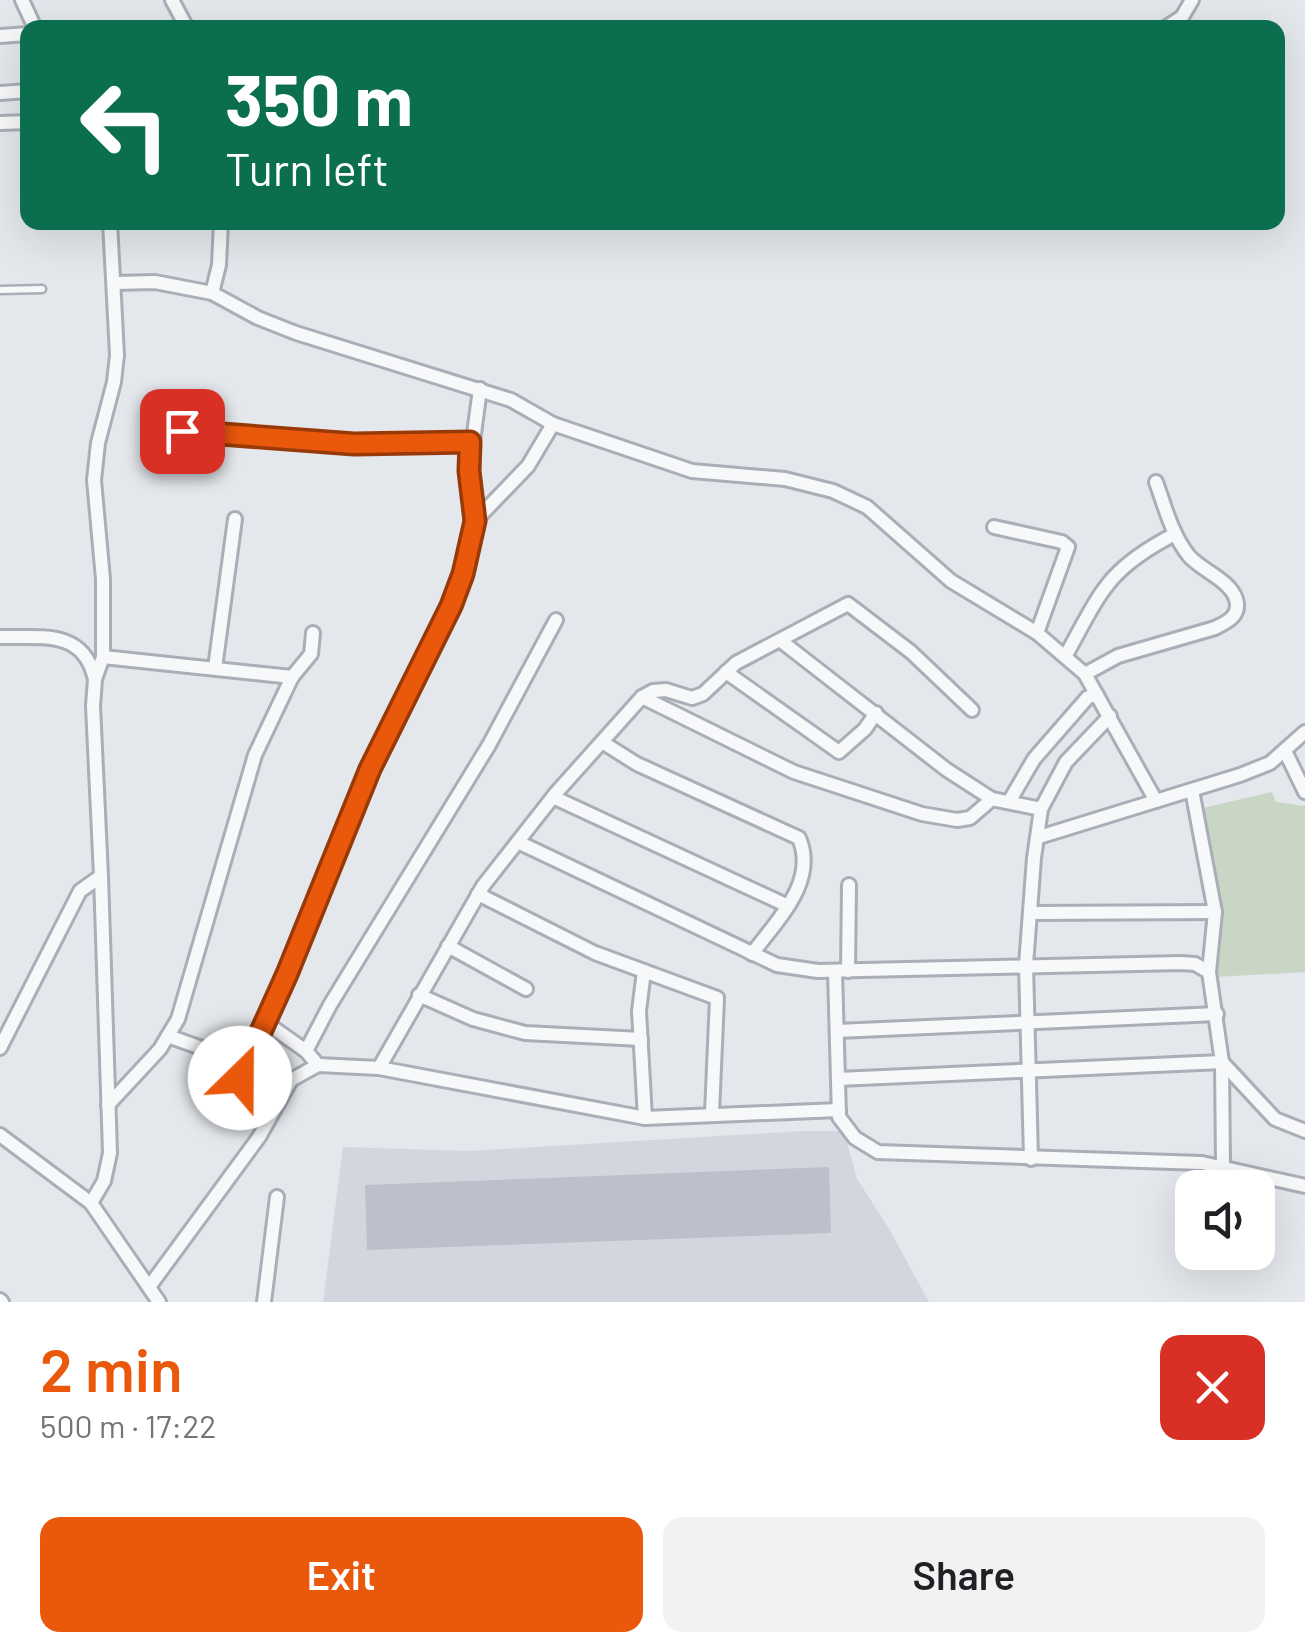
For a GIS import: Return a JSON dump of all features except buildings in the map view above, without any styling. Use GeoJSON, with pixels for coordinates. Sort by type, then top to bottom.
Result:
{"type":"FeatureCollection","features":[{"type":"Feature","properties":{"kind":"street"},"geometry":{"type":"LineString","coordinates":[[1177,20],[1192,0]]}},
{"type":"Feature","properties":{"kind":"street"},"geometry":{"type":"LineString","coordinates":[[94,679],[103,657],[103,580],[94,480],[116,355],[111,230]]}},
{"type":"Feature","properties":{"kind":"street"},"geometry":{"type":"LineString","coordinates":[[212,293],[219,265],[221,230]]}},
{"type":"Feature","properties":{"kind":"street"},"geometry":{"type":"LineString","coordinates":[[114,283],[154,282],[212,293],[296,333],[480,390],[533,410],[554,424],[692,471],[785,479],[853,498],[952,580],[1038,633],[1066,656],[1098,694],[1156,801]]}},
{"type":"Feature","properties":{"kind":"street"},"geometry":{"type":"LineString","coordinates":[[276,1104],[242,1083],[246,1064],[370,769],[463,574],[475,521],[470,442],[480,390]]}},
{"type":"Feature","properties":{"kind":"street"},"geometry":{"type":"LineString","coordinates":[[475,521],[528,466],[554,424]]}},
{"type":"Feature","properties":{"kind":"street"},"geometry":{"type":"LineString","coordinates":[[182,431],[330,443],[470,442]]}},
{"type":"Feature","properties":{"kind":"street"},"geometry":{"type":"LineString","coordinates":[[1084,674],[1118,656],[1215,628],[1230,621],[1236,612],[1236,600],[1230,590],[1188,554],[1175,534],[1156,482]]}},
{"type":"Feature","properties":{"kind":"street"},"geometry":{"type":"LineString","coordinates":[[214,668],[235,520]]}},
{"type":"Feature","properties":{"kind":"street"},"geometry":{"type":"LineString","coordinates":[[994,527],[1062,542],[1068,548],[1038,633]]}},
{"type":"Feature","properties":{"kind":"street"},"geometry":{"type":"LineString","coordinates":[[1066,656],[1110,579],[1144,550],[1175,534]]}},
{"type":"Feature","properties":{"kind":"street"},"geometry":{"type":"LineString","coordinates":[[379,1068],[478,894],[553,798],[642,696],[666,690],[692,698],[704,694],[736,663],[848,604],[911,652],[972,710]]}},
{"type":"Feature","properties":{"kind":"street"},"geometry":{"type":"LineString","coordinates":[[306,1051],[490,745],[556,620]]}},
{"type":"Feature","properties":{"kind":"street"},"geometry":{"type":"LineString","coordinates":[[108,1104],[168,1036],[178,1019],[255,755],[292,677],[311,654],[313,633]]}},
{"type":"Feature","properties":{"kind":"street"},"geometry":{"type":"LineString","coordinates":[[0,637],[64,640],[81,648],[94,679],[110,1153],[104,1182],[92,1203]]}},
{"type":"Feature","properties":{"kind":"street"},"geometry":{"type":"LineString","coordinates":[[781,641],[947,770],[992,799],[1041,809]]}},
{"type":"Feature","properties":{"kind":"street"},"geometry":{"type":"LineString","coordinates":[[103,657],[292,677]]}},
{"type":"Feature","properties":{"kind":"street"},"geometry":{"type":"LineString","coordinates":[[726,672],[838,752],[876,714]]}},
{"type":"Feature","properties":{"kind":"street"},"geometry":{"type":"LineString","coordinates":[[1010,800],[1044,748],[1088,697],[1098,694]]}},
{"type":"Feature","properties":{"kind":"street"},"geometry":{"type":"LineString","coordinates":[[642,696],[794,772],[922,814],[957,820],[970,818],[992,799]]}},
{"type":"Feature","properties":{"kind":"street"},"geometry":{"type":"LineString","coordinates":[[1031,1159],[1026,965],[1041,809],[1066,762],[1110,716]]}},
{"type":"Feature","properties":{"kind":"street"},"geometry":{"type":"LineString","coordinates":[[1039,837],[1240,775],[1270,762],[1305,732]]}},
{"type":"Feature","properties":{"kind":"street"},"geometry":{"type":"LineString","coordinates":[[602,742],[637,764],[799,838],[801,885],[752,954]]}},
{"type":"Feature","properties":{"kind":"street"},"geometry":{"type":"LineString","coordinates":[[1285,751],[1305,792]]}},
{"type":"Feature","properties":{"kind":"street"},"geometry":{"type":"LineString","coordinates":[[1192,790],[1215,912],[1209,972],[1222,1062],[1223,1167]]}},
{"type":"Feature","properties":{"kind":"street"},"geometry":{"type":"LineString","coordinates":[[553,798],[788,906]]}},
{"type":"Feature","properties":{"kind":"street"},"geometry":{"type":"LineString","coordinates":[[518,842],[777,965],[842,971],[1196,964],[1209,972]]}},
{"type":"Feature","properties":{"kind":"street"},"geometry":{"type":"LineString","coordinates":[[0,1048],[80,891],[101,876]]}},
{"type":"Feature","properties":{"kind":"street"},"geometry":{"type":"LineString","coordinates":[[850,885],[837,1031],[838,1110],[855,1138],[878,1152],[1202,1162],[1305,1186]]}},
{"type":"Feature","properties":{"kind":"street"},"geometry":{"type":"LineString","coordinates":[[478,894],[595,953],[717,998],[712,1114]]}},
{"type":"Feature","properties":{"kind":"street"},"geometry":{"type":"LineString","coordinates":[[1030,913],[1215,912]]}},
{"type":"Feature","properties":{"kind":"street"},"geometry":{"type":"LineString","coordinates":[[448,946],[526,988]]}},
{"type":"Feature","properties":{"kind":"street"},"geometry":{"type":"LineString","coordinates":[[644,971],[639,1010],[645,1118]]}},
{"type":"Feature","properties":{"kind":"street"},"geometry":{"type":"LineString","coordinates":[[419,995],[473,1019],[525,1033],[641,1039]]}},
{"type":"Feature","properties":{"kind":"street"},"geometry":{"type":"LineString","coordinates":[[837,1031],[1217,1014]]}},
{"type":"Feature","properties":{"kind":"street"},"geometry":{"type":"LineString","coordinates":[[265,1022],[306,1051],[318,1065]]}},
{"type":"Feature","properties":{"kind":"street"},"geometry":{"type":"LineString","coordinates":[[168,1036],[246,1064]]}},
{"type":"Feature","properties":{"kind":"street"},"geometry":{"type":"LineString","coordinates":[[838,1078],[1222,1062],[1275,1119],[1305,1131]]}},
{"type":"Feature","properties":{"kind":"street"},"geometry":{"type":"LineString","coordinates":[[149,1287],[258,1137],[292,1080],[318,1065],[379,1068],[645,1118],[838,1110]]}},
{"type":"Feature","properties":{"kind":"street"},"geometry":{"type":"LineString","coordinates":[[0,1135],[92,1203],[159,1302]]}},
{"type":"Feature","properties":{"kind":"street"},"geometry":{"type":"LineString","coordinates":[[264,1302],[277,1198]]}},
{"type":"Feature","properties":{"kind":"lane"},"geometry":{"type":"LineString","coordinates":[[0,290],[42,289]]}},
{"type":"Feature","properties":{"kind":"shaded area"},"geometry":{"type":"Polygon","coordinates":[[[844,1131],[857,1179],[929,1302],[323,1302],[343,1147],[469,1151],[844,1131]]]}},
{"type":"Feature","properties":{"kind":"green space"},"geometry":{"type":"Polygon","coordinates":[[[1272,792],[1276,802],[1305,806],[1305,972],[1215,977],[1198,809],[1272,792]]]}},
{"type":"Feature","properties":{"kind":"route"},"geometry":{"type":"LineString","coordinates":[[182,431],[354,444],[470,442],[475,521],[463,574],[370,769],[240,1078]]}}]}
